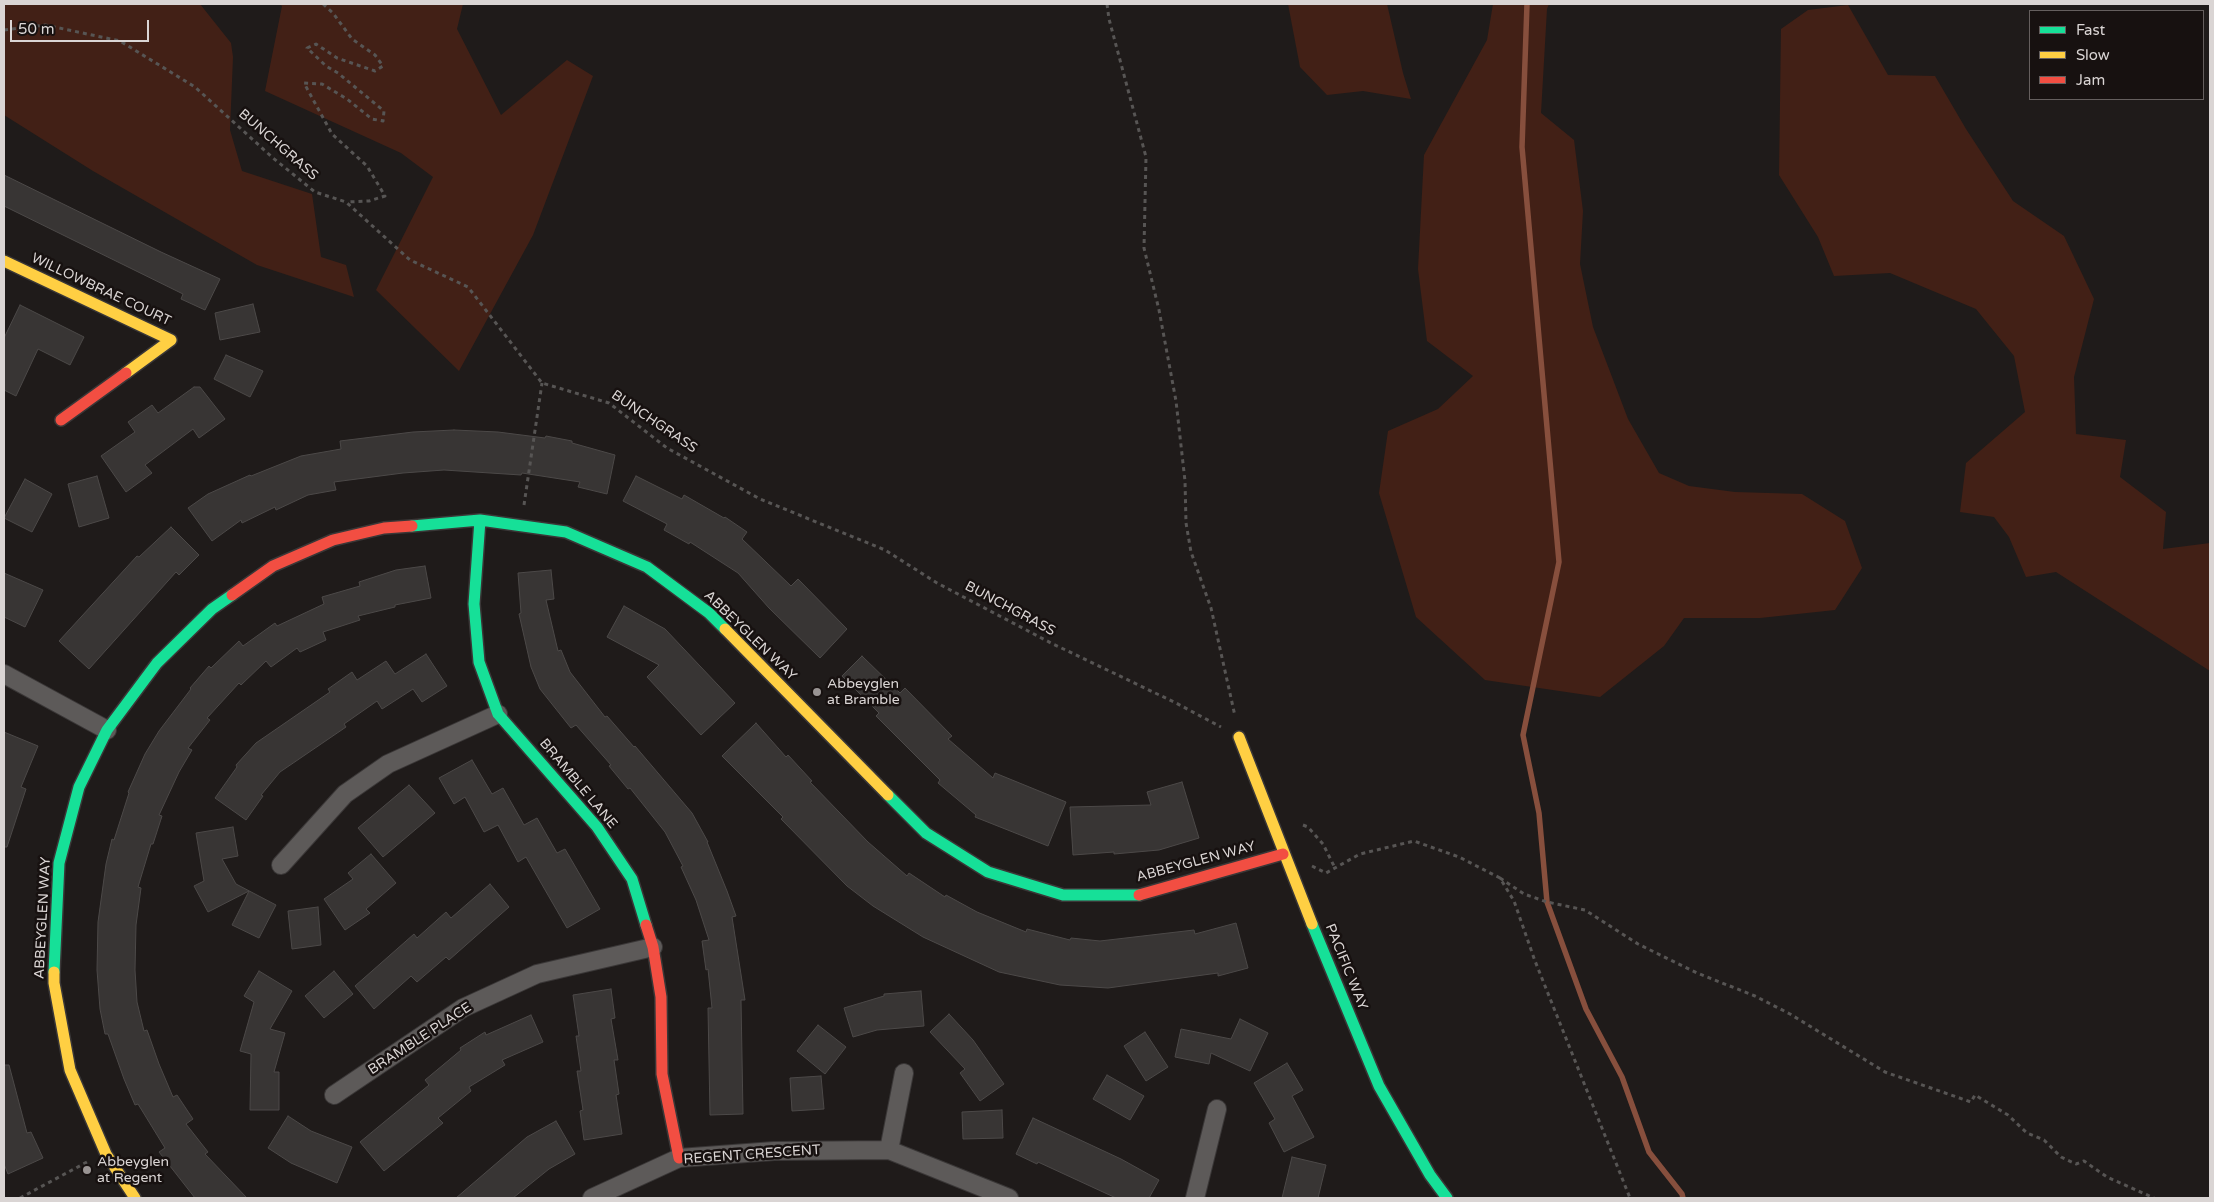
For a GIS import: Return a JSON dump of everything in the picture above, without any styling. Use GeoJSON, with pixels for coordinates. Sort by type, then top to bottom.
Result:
{"type":"FeatureCollection","features":[{"type":"Feature","properties":{"kind":"street","name":"WILLOWBRAE COURT"},"geometry":{"type":"LineString","coordinates":[[4,261],[171,340],[61,420]]}},
{"type":"Feature","properties":{"kind":"street","name":"ABBEYGLEN WAY"},"geometry":{"type":"LineString","coordinates":[[135,1198],[106,1154],[70,1070],[54,983],[59,863],[79,787],[107,730],[157,663],[212,609],[273,566],[333,540],[376,530],[480,520],[566,532],[647,567],[709,613],[926,833],[988,872],[1063,895],[1139,894],[1283,854]]}},
{"type":"Feature","properties":{"kind":"street","name":"BRAMBLE LANE"},"geometry":{"type":"LineString","coordinates":[[480,520],[474,604],[479,662],[498,714],[602,835],[632,879],[653,947],[661,997],[662,1074],[679,1158]]}},
{"type":"Feature","properties":{"kind":"street"},"geometry":{"type":"LineString","coordinates":[[4,674],[107,730]]}},
{"type":"Feature","properties":{"kind":"street"},"geometry":{"type":"LineString","coordinates":[[281,865],[344,794],[388,764],[498,714]]}},
{"type":"Feature","properties":{"kind":"street","name":"PACIFIC WAY"},"geometry":{"type":"LineString","coordinates":[[1239,737],[1283,854],[1379,1086],[1430,1175],[1447,1198]]}},
{"type":"Feature","properties":{"kind":"street","name":"BRAMBLE PLACE"},"geometry":{"type":"LineString","coordinates":[[334,1095],[463,1008],[537,974],[653,947]]}},
{"type":"Feature","properties":{"kind":"street"},"geometry":{"type":"LineString","coordinates":[[889,1150],[904,1073]]}},
{"type":"Feature","properties":{"kind":"street"},"geometry":{"type":"LineString","coordinates":[[1195,1198],[1217,1109]]}},
{"type":"Feature","properties":{"kind":"street","name":"REGENT CRESCENT"},"geometry":{"type":"LineString","coordinates":[[592,1198],[679,1158],[774,1151],[889,1150],[1009,1198]]}},
{"type":"Feature","properties":{"kind":"path"},"geometry":{"type":"LineString","coordinates":[[323,4],[333,13],[352,39],[375,55],[383,66],[375,71],[337,58],[316,44],[307,48],[326,66],[338,73],[384,111],[383,121],[372,119],[347,99],[322,84],[304,83],[332,134],[367,166],[385,196],[369,201],[346,202]]}},
{"type":"Feature","properties":{"kind":"path"},"geometry":{"type":"LineString","coordinates":[[1107,4],[1114,38],[1146,157],[1144,248],[1159,310],[1176,401],[1185,481],[1186,523],[1191,552],[1211,608],[1231,692],[1239,737]]}},
{"type":"Feature","properties":{"kind":"path","name":"BUNCHGRASS"},"geometry":{"type":"LineString","coordinates":[[4,30],[45,25],[120,42],[196,87],[273,158],[315,192],[346,202],[410,260],[468,287],[542,383],[610,403],[667,448],[760,499],[885,550],[937,583],[1051,643],[1176,703],[1239,737]]}},
{"type":"Feature","properties":{"kind":"path"},"geometry":{"type":"LineString","coordinates":[[521,526],[542,383]]}},
{"type":"Feature","properties":{"kind":"path"},"geometry":{"type":"LineString","coordinates":[[1303,825],[1308,827],[1323,844],[1335,868]]}},
{"type":"Feature","properties":{"kind":"path"},"geometry":{"type":"LineString","coordinates":[[1309,865],[1326,872],[1360,854],[1414,842],[1459,857],[1500,878],[1524,894],[1547,902],[1585,910],[1638,944],[1697,973],[1755,996],[1790,1014],[1885,1072],[1971,1102],[1975,1095],[2008,1115],[2028,1133],[2044,1140],[2061,1157],[2076,1164],[2084,1161],[2107,1177],[2154,1198]]}},
{"type":"Feature","properties":{"kind":"path"},"geometry":{"type":"LineString","coordinates":[[1500,878],[1514,900],[1539,970],[1630,1198]]}},
{"type":"Feature","properties":{"kind":"path"},"geometry":{"type":"LineString","coordinates":[[20,1198],[88,1162]]}},
{"type":"Feature","properties":{"kind":"shaded area"},"geometry":{"type":"Polygon","coordinates":[[[4,4],[200,4],[231,43],[233,57],[230,130],[242,171],[312,194],[321,257],[346,265],[354,297],[257,265],[93,171],[4,115],[4,4]]]}},
{"type":"Feature","properties":{"kind":"shaded area"},"geometry":{"type":"Polygon","coordinates":[[[280,4],[463,4],[457,29],[501,115],[567,60],[593,76],[533,235],[459,371],[376,290],[433,177],[401,153],[265,91],[282,6],[280,4]]]}},
{"type":"Feature","properties":{"kind":"shaded area"},"geometry":{"type":"Polygon","coordinates":[[[1288,4],[1387,4],[1411,99],[1363,91],[1327,95],[1300,67],[1288,4]]]}},
{"type":"Feature","properties":{"kind":"shaded area"},"geometry":{"type":"Polygon","coordinates":[[[1493,4],[1549,4],[1547,9],[1541,113],[1574,140],[1583,211],[1580,264],[1593,327],[1628,419],[1659,473],[1689,486],[1735,492],[1802,494],[1845,521],[1862,568],[1835,610],[1760,618],[1684,618],[1664,646],[1600,697],[1485,680],[1416,617],[1379,493],[1388,431],[1438,409],[1473,376],[1427,341],[1418,269],[1424,155],[1487,40],[1493,4]]]}},
{"type":"Feature","properties":{"kind":"shaded area"},"geometry":{"type":"Polygon","coordinates":[[[1848,5],[1888,75],[1935,76],[1966,129],[2013,201],[2064,236],[2094,299],[2074,377],[2076,434],[2126,440],[2120,477],[2166,512],[2163,549],[2210,543],[2210,671],[2056,572],[2026,577],[2009,537],[1994,517],[1960,512],[1966,463],[2025,412],[2014,356],[1976,309],[1890,273],[1834,276],[1818,237],[1779,175],[1781,29],[1808,10],[1848,5]]]}},
{"type":"Feature","properties":{"kind":"building"},"geometry":{"type":"Polygon","coordinates":[[[4,175],[220,279],[205,310],[181,299],[183,294],[4,206],[4,175]]]}},
{"type":"Feature","properties":{"kind":"building"},"geometry":{"type":"Polygon","coordinates":[[[253,304],[260,332],[220,340],[215,313],[253,304]]]}},
{"type":"Feature","properties":{"kind":"building"},"geometry":{"type":"Polygon","coordinates":[[[20,305],[84,337],[70,365],[38,349],[16,396],[4,390],[4,338],[20,305]]]}},
{"type":"Feature","properties":{"kind":"building"},"geometry":{"type":"Polygon","coordinates":[[[226,355],[263,371],[250,397],[214,379],[226,355]]]}},
{"type":"Feature","properties":{"kind":"building"},"geometry":{"type":"Polygon","coordinates":[[[194,387],[200,387],[225,419],[199,438],[193,429],[145,465],[152,473],[126,492],[101,456],[135,432],[128,422],[152,405],[158,413],[194,387]]]}},
{"type":"Feature","properties":{"kind":"building"},"geometry":{"type":"Polygon","coordinates":[[[454,430],[498,432],[545,438],[546,436],[572,441],[572,443],[615,455],[607,494],[578,487],[580,482],[522,473],[521,475],[444,470],[403,473],[334,482],[336,490],[308,495],[276,510],[275,507],[242,523],[241,520],[212,541],[188,508],[208,494],[250,475],[301,456],[341,449],[340,441],[413,432],[454,430]]]}},
{"type":"Feature","properties":{"kind":"building"},"geometry":{"type":"Polygon","coordinates":[[[97,476],[109,518],[79,527],[68,484],[97,476]]]}},
{"type":"Feature","properties":{"kind":"building"},"geometry":{"type":"Polygon","coordinates":[[[636,476],[682,499],[684,495],[725,517],[747,532],[742,539],[791,586],[798,579],[847,629],[820,658],[769,608],[738,573],[690,542],[689,544],[664,530],[667,524],[623,501],[636,476]]]}},
{"type":"Feature","properties":{"kind":"building"},"geometry":{"type":"Polygon","coordinates":[[[25,479],[52,494],[32,532],[4,518],[25,479]]]}},
{"type":"Feature","properties":{"kind":"building"},"geometry":{"type":"Polygon","coordinates":[[[171,527],[199,555],[179,575],[176,572],[89,669],[59,641],[137,556],[139,557],[171,527]]]}},
{"type":"Feature","properties":{"kind":"building"},"geometry":{"type":"Polygon","coordinates":[[[425,566],[431,598],[395,605],[395,607],[358,616],[360,620],[323,632],[326,640],[300,652],[297,648],[271,667],[266,661],[241,685],[239,683],[207,718],[210,720],[188,748],[192,750],[179,772],[159,815],[162,816],[138,887],[141,888],[136,925],[135,970],[137,1002],[144,1031],[147,1030],[173,1097],[177,1095],[193,1119],[186,1124],[208,1152],[205,1154],[247,1198],[195,1198],[159,1152],[165,1148],[138,1104],[135,1105],[108,1034],[105,1034],[100,1009],[97,970],[98,922],[106,864],[112,839],[114,840],[128,792],[145,754],[190,688],[209,666],[211,668],[239,641],[243,646],[275,623],[277,626],[324,604],[322,597],[360,586],[359,582],[396,570],[425,566]]]}},
{"type":"Feature","properties":{"kind":"building"},"geometry":{"type":"Polygon","coordinates":[[[551,570],[554,599],[546,600],[558,651],[561,650],[570,672],[605,717],[607,716],[635,746],[692,813],[708,842],[736,916],[732,917],[745,1000],[741,1000],[743,1114],[710,1115],[708,1008],[712,1008],[708,969],[706,970],[702,941],[709,940],[696,900],[681,867],[683,866],[665,832],[576,725],[571,728],[540,689],[531,667],[519,614],[521,613],[518,573],[551,570]]]}},
{"type":"Feature","properties":{"kind":"building"},"geometry":{"type":"Polygon","coordinates":[[[4,573],[43,590],[25,627],[4,617],[4,573]]]}},
{"type":"Feature","properties":{"kind":"building"},"geometry":{"type":"Polygon","coordinates":[[[624,606],[665,629],[735,703],[701,735],[647,677],[659,665],[607,637],[624,606]]]}},
{"type":"Feature","properties":{"kind":"building"},"geometry":{"type":"Polygon","coordinates":[[[426,654],[447,686],[422,702],[413,689],[382,709],[377,701],[344,724],[346,727],[280,772],[261,795],[263,796],[246,820],[215,798],[237,767],[236,765],[256,743],[330,692],[328,689],[352,672],[357,680],[386,661],[395,674],[426,654]]]}},
{"type":"Feature","properties":{"kind":"building"},"geometry":{"type":"Polygon","coordinates":[[[862,656],[900,693],[905,688],[952,736],[948,739],[993,778],[995,773],[1066,802],[1048,846],[975,817],[976,815],[938,783],[940,780],[876,716],[879,713],[842,676],[862,656]]]}},
{"type":"Feature","properties":{"kind":"building"},"geometry":{"type":"Polygon","coordinates":[[[756,723],[868,842],[907,876],[909,873],[945,897],[946,895],[977,912],[1026,932],[1027,929],[1070,940],[1071,938],[1100,941],[1194,930],[1195,934],[1236,923],[1248,968],[1218,976],[1218,973],[1108,988],[1060,985],[999,972],[923,937],[873,906],[847,886],[781,819],[783,817],[722,756],[756,723]]]}},
{"type":"Feature","properties":{"kind":"building"},"geometry":{"type":"Polygon","coordinates":[[[4,732],[38,746],[21,787],[26,789],[7,847],[4,847],[4,732]]]}},
{"type":"Feature","properties":{"kind":"building"},"geometry":{"type":"Polygon","coordinates":[[[472,760],[492,794],[503,788],[524,825],[537,818],[557,853],[565,849],[600,909],[567,928],[526,857],[518,862],[498,825],[484,832],[465,797],[454,804],[439,778],[472,760]]]}},
{"type":"Feature","properties":{"kind":"building"},"geometry":{"type":"Polygon","coordinates":[[[1182,782],[1199,838],[1159,850],[1073,855],[1070,807],[1151,805],[1147,792],[1182,782]]]}},
{"type":"Feature","properties":{"kind":"building"},"geometry":{"type":"Polygon","coordinates":[[[409,785],[435,813],[383,857],[358,828],[409,785]]]}},
{"type":"Feature","properties":{"kind":"building"},"geometry":{"type":"Polygon","coordinates":[[[233,827],[238,856],[222,859],[236,884],[276,905],[259,938],[232,925],[249,891],[208,912],[194,886],[204,881],[196,833],[233,827]]]}},
{"type":"Feature","properties":{"kind":"building"},"geometry":{"type":"Polygon","coordinates":[[[371,854],[396,883],[366,909],[370,913],[345,930],[324,899],[353,879],[348,873],[371,854]]]}},
{"type":"Feature","properties":{"kind":"building"},"geometry":{"type":"Polygon","coordinates":[[[490,884],[509,907],[449,960],[446,957],[417,982],[411,976],[374,1009],[355,986],[414,934],[417,938],[446,912],[451,918],[490,884]]]}},
{"type":"Feature","properties":{"kind":"building"},"geometry":{"type":"Polygon","coordinates":[[[318,907],[321,945],[292,949],[288,911],[318,907]]]}},
{"type":"Feature","properties":{"kind":"building"},"geometry":{"type":"Polygon","coordinates":[[[259,971],[292,991],[270,1029],[285,1033],[274,1072],[279,1072],[279,1110],[250,1110],[251,1054],[240,1051],[254,1002],[244,996],[259,971]]]}},
{"type":"Feature","properties":{"kind":"building"},"geometry":{"type":"Polygon","coordinates":[[[334,971],[353,994],[324,1018],[305,996],[334,971]]]}},
{"type":"Feature","properties":{"kind":"building"},"geometry":{"type":"Polygon","coordinates":[[[611,989],[615,1018],[611,1019],[618,1060],[614,1060],[619,1094],[616,1095],[622,1134],[584,1140],[580,1111],[583,1110],[577,1071],[581,1071],[576,1036],[579,1036],[573,995],[611,989]]]}},
{"type":"Feature","properties":{"kind":"building"},"geometry":{"type":"Polygon","coordinates":[[[921,991],[924,1026],[877,1030],[853,1037],[844,1008],[884,996],[884,994],[921,991]]]}},
{"type":"Feature","properties":{"kind":"building"},"geometry":{"type":"Polygon","coordinates":[[[949,1014],[973,1040],[1004,1084],[980,1101],[960,1073],[965,1069],[930,1032],[949,1014]]]}},
{"type":"Feature","properties":{"kind":"building"},"geometry":{"type":"Polygon","coordinates":[[[531,1015],[543,1042],[502,1060],[505,1065],[469,1087],[471,1091],[438,1118],[443,1123],[384,1171],[360,1142],[429,1085],[425,1080],[461,1050],[460,1048],[485,1032],[486,1035],[531,1015]]]}},
{"type":"Feature","properties":{"kind":"building"},"geometry":{"type":"Polygon","coordinates":[[[1240,1019],[1268,1033],[1250,1071],[1211,1053],[1209,1064],[1175,1057],[1181,1029],[1231,1039],[1240,1019]]]}},
{"type":"Feature","properties":{"kind":"building"},"geometry":{"type":"Polygon","coordinates":[[[818,1025],[846,1047],[825,1074],[797,1051],[818,1025]]]}},
{"type":"Feature","properties":{"kind":"building"},"geometry":{"type":"Polygon","coordinates":[[[1145,1032],[1168,1067],[1146,1081],[1124,1046],[1145,1032]]]}},
{"type":"Feature","properties":{"kind":"building"},"geometry":{"type":"Polygon","coordinates":[[[1287,1063],[1303,1090],[1292,1096],[1314,1137],[1284,1152],[1269,1123],[1275,1119],[1254,1083],[1287,1063]]]}},
{"type":"Feature","properties":{"kind":"building"},"geometry":{"type":"Polygon","coordinates":[[[4,1065],[9,1065],[27,1133],[31,1132],[43,1158],[8,1174],[4,1164],[4,1065]]]}},
{"type":"Feature","properties":{"kind":"building"},"geometry":{"type":"Polygon","coordinates":[[[1107,1075],[1144,1096],[1130,1120],[1093,1099],[1107,1075]]]}},
{"type":"Feature","properties":{"kind":"building"},"geometry":{"type":"Polygon","coordinates":[[[821,1076],[824,1109],[792,1111],[790,1078],[821,1076]]]}},
{"type":"Feature","properties":{"kind":"building"},"geometry":{"type":"Polygon","coordinates":[[[1002,1110],[1003,1138],[963,1139],[962,1112],[1002,1110]]]}},
{"type":"Feature","properties":{"kind":"building"},"geometry":{"type":"Polygon","coordinates":[[[288,1116],[311,1131],[352,1147],[337,1183],[291,1163],[268,1148],[288,1116]]]}},
{"type":"Feature","properties":{"kind":"building"},"geometry":{"type":"Polygon","coordinates":[[[1033,1118],[1121,1159],[1159,1180],[1149,1198],[1116,1198],[1038,1162],[1037,1164],[1016,1154],[1033,1118]]]}},
{"type":"Feature","properties":{"kind":"building"},"geometry":{"type":"Polygon","coordinates":[[[556,1121],[575,1154],[549,1169],[513,1198],[456,1198],[527,1137],[556,1121]]]}},
{"type":"Feature","properties":{"kind":"building"},"geometry":{"type":"Polygon","coordinates":[[[1292,1157],[1326,1165],[1318,1198],[1282,1198],[1292,1157]]]}},
{"type":"Feature","properties":{"kind":"waterway"},"geometry":{"type":"LineString","coordinates":[[1527,4],[1522,147],[1559,562],[1523,735],[1539,813],[1547,902],[1586,1009],[1622,1077],[1649,1152],[1682,1194],[1683,1198]]}},
{"type":"Feature","properties":{"kind":"traffic: fast"},"geometry":{"type":"LineString","coordinates":[[480,520],[474,604],[479,662],[498,714],[597,827],[632,879],[646,925]]}},
{"type":"Feature","properties":{"kind":"traffic: fast"},"geometry":{"type":"LineString","coordinates":[[412,526],[480,520],[566,532],[647,567],[709,613],[725,629]]}},
{"type":"Feature","properties":{"kind":"traffic: fast"},"geometry":{"type":"LineString","coordinates":[[54,972],[59,863],[79,787],[107,730],[157,663],[212,609],[232,595]]}},
{"type":"Feature","properties":{"kind":"traffic: fast"},"geometry":{"type":"LineString","coordinates":[[888,795],[926,833],[988,872],[1063,895],[1139,895]]}},
{"type":"Feature","properties":{"kind":"traffic: fast"},"geometry":{"type":"LineString","coordinates":[[1312,924],[1379,1086],[1430,1175],[1447,1198]]}},
{"type":"Feature","properties":{"kind":"traffic: slow"},"geometry":{"type":"LineString","coordinates":[[4,261],[171,340],[126,373]]}},
{"type":"Feature","properties":{"kind":"traffic: slow"},"geometry":{"type":"LineString","coordinates":[[725,629],[888,795]]}},
{"type":"Feature","properties":{"kind":"traffic: slow"},"geometry":{"type":"LineString","coordinates":[[1239,737],[1312,924]]}},
{"type":"Feature","properties":{"kind":"traffic: slow"},"geometry":{"type":"LineString","coordinates":[[54,972],[54,983],[70,1070],[106,1154],[135,1198]]}},
{"type":"Feature","properties":{"kind":"traffic: jam"},"geometry":{"type":"LineString","coordinates":[[61,420],[126,373]]}},
{"type":"Feature","properties":{"kind":"traffic: jam"},"geometry":{"type":"LineString","coordinates":[[232,595],[273,566],[333,540],[384,528],[412,526]]}},
{"type":"Feature","properties":{"kind":"traffic: jam"},"geometry":{"type":"LineString","coordinates":[[1139,895],[1283,854]]}},
{"type":"Feature","properties":{"kind":"traffic: jam"},"geometry":{"type":"LineString","coordinates":[[646,925],[653,947],[661,997],[662,1074],[679,1158]]}},
{"type":"Feature","properties":{"kind":"place","name":"Abbeyglen at Bramble"},"geometry":{"type":"Point","coordinates":[817,692]}},
{"type":"Feature","properties":{"kind":"place","name":"Abbeyglen at Regent"},"geometry":{"type":"Point","coordinates":[87,1170]}}]}
